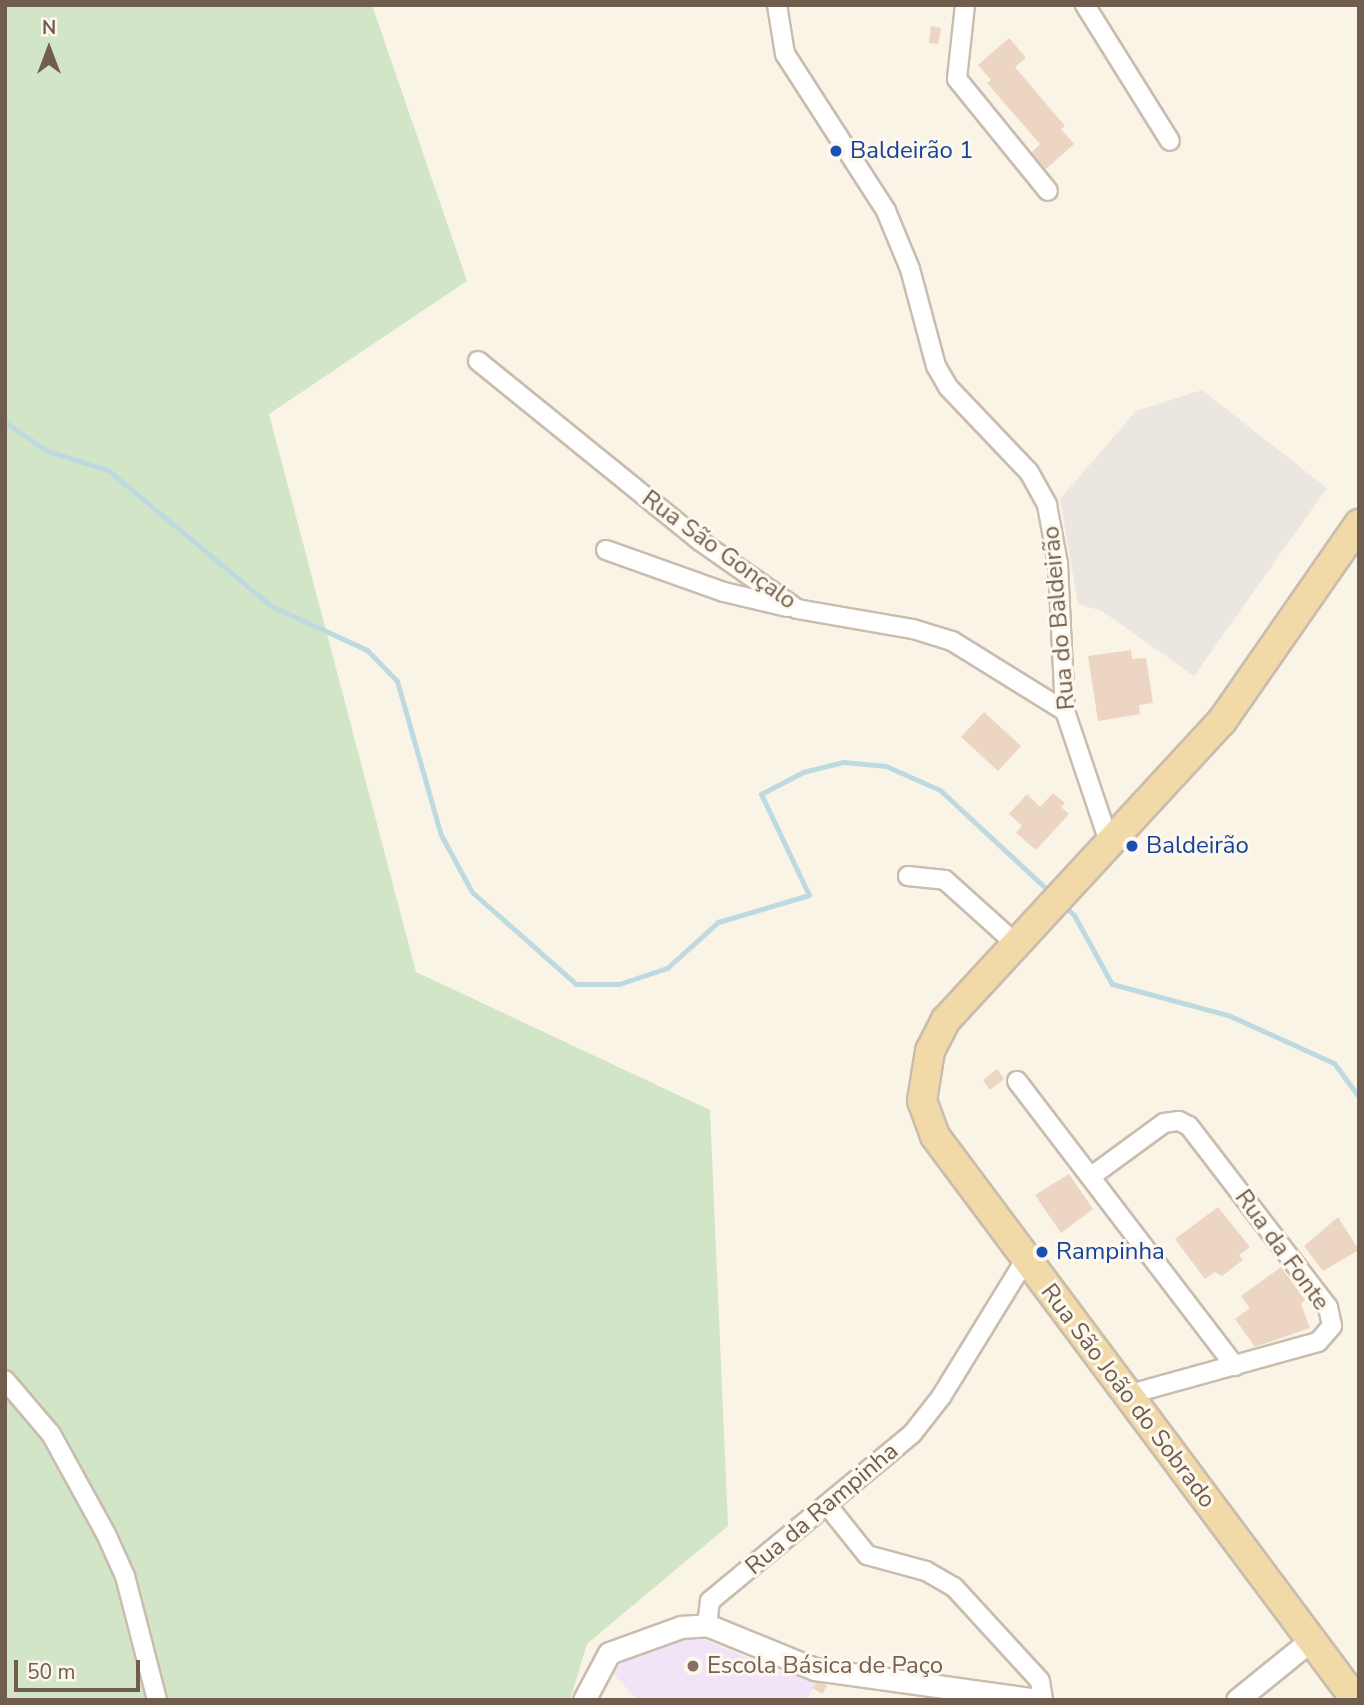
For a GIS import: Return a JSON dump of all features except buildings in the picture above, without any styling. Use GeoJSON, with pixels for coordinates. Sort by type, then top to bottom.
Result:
{"type":"FeatureCollection","features":[{"type":"Feature","properties":{"kind":"main road","name":"Rua São João do Sobrado"},"geometry":{"type":"LineString","coordinates":[[1356,1700],[935,1136],[922,1101],[930,1051],[946,1020],[1222,721],[1359,524]]}},
{"type":"Feature","properties":{"kind":"street","name":"Rua do Baldeirão"},"geometry":{"type":"LineString","coordinates":[[777,5],[785,54],[886,211],[909,269],[936,366],[947,387],[1029,472],[1047,505],[1058,564],[1065,711],[1109,842]]}},
{"type":"Feature","properties":{"kind":"street"},"geometry":{"type":"LineString","coordinates":[[965,5],[957,79],[1048,191]]}},
{"type":"Feature","properties":{"kind":"street"},"geometry":{"type":"LineString","coordinates":[[1085,5],[1170,141]]}},
{"type":"Feature","properties":{"kind":"street","name":"Rua São Gonçalo"},"geometry":{"type":"LineString","coordinates":[[478,362],[700,541],[797,609],[913,629],[952,641],[997,665],[1065,711]]}},
{"type":"Feature","properties":{"kind":"street"},"geometry":{"type":"LineString","coordinates":[[606,550],[724,592],[797,609]]}},
{"type":"Feature","properties":{"kind":"street"},"geometry":{"type":"LineString","coordinates":[[908,876],[945,880],[1016,944]]}},
{"type":"Feature","properties":{"kind":"street"},"geometry":{"type":"LineString","coordinates":[[1017,1081],[1093,1175],[1235,1366]]}},
{"type":"Feature","properties":{"kind":"street","name":"Rua da Fonte"},"geometry":{"type":"LineString","coordinates":[[1093,1175],[1164,1123],[1179,1121],[1189,1126],[1328,1307],[1332,1326],[1318,1342],[1168,1386],[1127,1395]]}},
{"type":"Feature","properties":{"kind":"street","name":"Rua da Rampinha"},"geometry":{"type":"LineString","coordinates":[[707,1625],[710,1601],[912,1434],[940,1397],[1026,1259]]}},
{"type":"Feature","properties":{"kind":"street"},"geometry":{"type":"LineString","coordinates":[[5,1380],[51,1434],[106,1534],[125,1576],[157,1700]]}},
{"type":"Feature","properties":{"kind":"street"},"geometry":{"type":"LineString","coordinates":[[1144,1418],[1168,1386]]}},
{"type":"Feature","properties":{"kind":"street"},"geometry":{"type":"LineString","coordinates":[[827,1506],[867,1555],[926,1572],[954,1587],[1040,1681],[1043,1700]]}},
{"type":"Feature","properties":{"kind":"street"},"geometry":{"type":"LineString","coordinates":[[584,1700],[609,1653],[667,1631],[707,1625],[815,1669],[1037,1700]]}},
{"type":"Feature","properties":{"kind":"street"},"geometry":{"type":"LineString","coordinates":[[1237,1700],[1311,1640]]}},
{"type":"Feature","properties":{"kind":"shaded area"},"geometry":{"type":"Polygon","coordinates":[[[1202,390],[1327,488],[1194,676],[1102,611],[1078,604],[1060,499],[1136,411],[1202,390]]]}},
{"type":"Feature","properties":{"kind":"shaded area","name":"Escola Básica de Paço"},"geometry":{"type":"Polygon","coordinates":[[[701,1638],[786,1673],[791,1669],[819,1680],[806,1700],[638,1700],[612,1673],[630,1655],[665,1642],[701,1638]]]}},
{"type":"Feature","properties":{"kind":"green space"},"geometry":{"type":"Polygon","coordinates":[[[5,5],[372,5],[467,281],[269,414],[416,972],[710,1110],[728,1526],[587,1644],[570,1700],[5,1700],[5,5]]]}},
{"type":"Feature","properties":{"kind":"waterway"},"geometry":{"type":"LineString","coordinates":[[5,422],[47,451],[108,470],[271,606],[367,650],[397,681],[441,835],[472,892],[576,984],[619,984],[667,968],[718,922],[809,895],[761,794],[803,772],[843,762],[886,766],[940,790],[1052,894]]}},
{"type":"Feature","properties":{"kind":"waterway"},"geometry":{"type":"LineString","coordinates":[[1064,906],[1074,915],[1112,984],[1228,1015],[1334,1063],[1359,1097]]}},
{"type":"Feature","properties":{"kind":"place","name":"Baldeirão 1"},"geometry":{"type":"Point","coordinates":[836,151]}},
{"type":"Feature","properties":{"kind":"place","name":"Baldeirão"},"geometry":{"type":"Point","coordinates":[1132,846]}},
{"type":"Feature","properties":{"kind":"place","name":"Rampinha"},"geometry":{"type":"Point","coordinates":[1042,1252]}},
{"type":"Feature","properties":{"kind":"place","name":"Escola Básica de Paço"},"geometry":{"type":"Point","coordinates":[693,1666]}}]}
